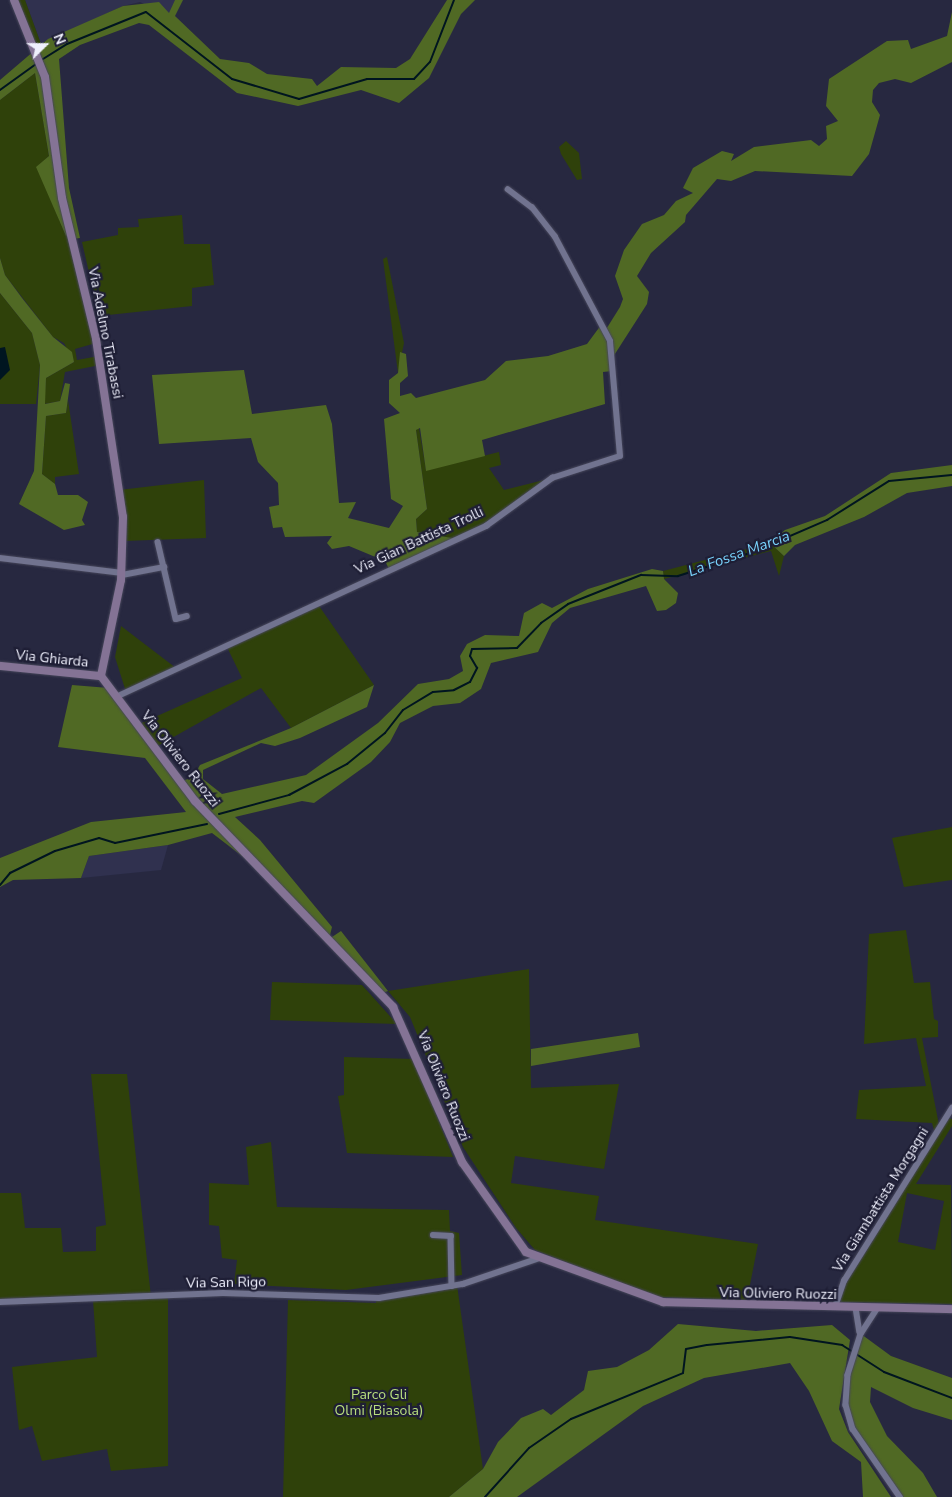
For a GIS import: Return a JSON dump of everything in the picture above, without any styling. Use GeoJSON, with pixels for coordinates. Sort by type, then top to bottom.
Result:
{"type":"FeatureCollection","features":[{"type":"Feature","properties":{"kind":"street","name":"Via Adelmo Tirabassi"},"geometry":{"type":"LineString","coordinates":[[14,0],[44,77],[62,198],[96,339],[123,517],[122,574],[101,676]]}},
{"type":"Feature","properties":{"kind":"street","name":"Via Gian Battista Trolli"},"geometry":{"type":"LineString","coordinates":[[116,697],[486,526],[552,478],[620,456],[610,341],[555,237],[532,208],[508,190]]}},
{"type":"Feature","properties":{"kind":"street"},"geometry":{"type":"LineString","coordinates":[[158,542],[176,619],[187,616]]}},
{"type":"Feature","properties":{"kind":"street"},"geometry":{"type":"LineString","coordinates":[[0,558],[122,574],[164,567]]}},
{"type":"Feature","properties":{"kind":"street","name":"Via Ghiarda"},"geometry":{"type":"LineString","coordinates":[[0,666],[101,676]]}},
{"type":"Feature","properties":{"kind":"street","name":"Via Oliviero Ruozzi"},"geometry":{"type":"LineString","coordinates":[[101,676],[195,801],[393,1007],[462,1162],[517,1244],[537,1259],[663,1302],[952,1309]]}},
{"type":"Feature","properties":{"kind":"street","name":"Via Giambattista Morgagni"},"geometry":{"type":"LineString","coordinates":[[835,1307],[844,1281],[952,1108]]}},
{"type":"Feature","properties":{"kind":"street"},"geometry":{"type":"LineString","coordinates":[[433,1235],[451,1236],[452,1286]]}},
{"type":"Feature","properties":{"kind":"street","name":"Via San Rigo"},"geometry":{"type":"LineString","coordinates":[[0,1302],[223,1293],[376,1298],[452,1286],[537,1259]]}},
{"type":"Feature","properties":{"kind":"street"},"geometry":{"type":"LineString","coordinates":[[856,1308],[860,1334]]}},
{"type":"Feature","properties":{"kind":"street"},"geometry":{"type":"LineString","coordinates":[[878,1308],[860,1334],[848,1374],[848,1417],[900,1497]]}},
{"type":"Feature","properties":{"kind":"shaded area"},"geometry":{"type":"Polygon","coordinates":[[[25,0],[177,0],[171,17],[140,2],[123,6],[41,44],[25,0]]]}},
{"type":"Feature","properties":{"kind":"shaded area"},"geometry":{"type":"Polygon","coordinates":[[[5,347],[10,370],[0,380],[0,348],[5,347]]]}},
{"type":"Feature","properties":{"kind":"shaded area"},"geometry":{"type":"Polygon","coordinates":[[[168,845],[161,870],[81,878],[89,856],[168,845]]]}},
{"type":"Feature","properties":{"kind":"green space"},"geometry":{"type":"Polygon","coordinates":[[[14,0],[25,0],[41,44],[34,48],[14,0]]]}},
{"type":"Feature","properties":{"kind":"green space"},"geometry":{"type":"Polygon","coordinates":[[[175,0],[183,0],[175,16],[220,59],[249,63],[267,74],[312,79],[317,86],[341,67],[396,68],[410,59],[447,0],[475,0],[461,14],[429,78],[399,103],[361,90],[298,106],[237,93],[149,25],[139,23],[80,45],[59,59],[69,188],[80,238],[73,239],[66,236],[36,167],[49,156],[35,73],[0,100],[0,80],[48,39],[123,6],[159,2],[169,13],[175,0]]]}},
{"type":"Feature","properties":{"kind":"green space"},"geometry":{"type":"Polygon","coordinates":[[[952,12],[952,62],[911,83],[895,79],[879,83],[873,90],[872,102],[880,115],[869,154],[852,176],[755,171],[731,181],[717,179],[686,215],[685,222],[651,253],[637,276],[649,292],[647,304],[613,357],[612,371],[603,372],[605,404],[482,440],[485,456],[426,471],[420,428],[416,430],[427,509],[416,519],[417,532],[458,539],[389,569],[385,561],[349,546],[332,549],[327,543],[332,536],[285,537],[282,527],[273,528],[269,507],[279,505],[278,483],[258,462],[251,438],[159,444],[152,375],[244,370],[252,414],[326,405],[332,424],[339,503],[356,502],[348,518],[389,528],[403,506],[391,499],[384,419],[400,413],[389,403],[389,380],[398,373],[400,352],[406,354],[408,376],[400,383],[400,396],[411,393],[416,398],[485,380],[506,361],[548,356],[587,344],[601,325],[605,331],[620,307],[623,299],[615,276],[624,250],[642,224],[664,215],[676,201],[693,193],[683,188],[693,168],[722,151],[734,154],[731,161],[754,147],[811,140],[819,146],[827,139],[826,126],[838,121],[826,106],[829,79],[887,41],[908,40],[911,49],[947,36],[952,12]]]}},
{"type":"Feature","properties":{"kind":"green space"},"geometry":{"type":"Polygon","coordinates":[[[35,73],[49,156],[37,167],[66,236],[73,239],[96,343],[75,349],[77,360],[99,356],[100,365],[65,372],[60,401],[44,404],[46,378],[74,362],[64,343],[53,337],[5,275],[0,258],[0,100],[35,73]]]}},
{"type":"Feature","properties":{"kind":"green space"},"geometry":{"type":"Polygon","coordinates":[[[566,141],[579,153],[582,179],[577,180],[561,154],[559,147],[566,141]]]}},
{"type":"Feature","properties":{"kind":"green space"},"geometry":{"type":"Polygon","coordinates":[[[182,215],[184,244],[210,244],[214,285],[192,288],[192,306],[99,316],[82,242],[118,235],[118,228],[139,227],[138,219],[182,215]]]}},
{"type":"Feature","properties":{"kind":"green space"},"geometry":{"type":"Polygon","coordinates":[[[387,257],[404,343],[398,373],[383,259],[387,257]]]}},
{"type":"Feature","properties":{"kind":"green space"},"geometry":{"type":"Polygon","coordinates":[[[0,258],[5,275],[22,298],[53,337],[72,352],[74,362],[46,378],[45,404],[60,401],[65,383],[70,384],[66,413],[46,416],[42,474],[55,484],[58,495],[78,495],[88,502],[82,520],[85,525],[64,530],[19,504],[34,471],[40,365],[32,333],[0,293],[0,258]]]}},
{"type":"Feature","properties":{"kind":"green space"},"geometry":{"type":"Polygon","coordinates":[[[0,293],[32,333],[40,365],[36,404],[0,404],[0,293]]]}},
{"type":"Feature","properties":{"kind":"green space"},"geometry":{"type":"Polygon","coordinates":[[[68,400],[79,474],[55,477],[55,484],[42,474],[46,416],[66,413],[68,400]]]}},
{"type":"Feature","properties":{"kind":"green space"},"geometry":{"type":"Polygon","coordinates":[[[419,428],[426,470],[499,452],[501,465],[489,468],[504,490],[552,478],[486,526],[458,539],[417,532],[416,519],[427,509],[416,430],[419,428]]]}},
{"type":"Feature","properties":{"kind":"green space"},"geometry":{"type":"Polygon","coordinates":[[[952,465],[952,486],[907,493],[864,517],[795,545],[784,556],[770,543],[785,530],[825,516],[891,473],[952,465]]]}},
{"type":"Feature","properties":{"kind":"green space"},"geometry":{"type":"Polygon","coordinates":[[[204,480],[206,538],[124,541],[119,490],[204,480]]]}},
{"type":"Feature","properties":{"kind":"green space"},"geometry":{"type":"Polygon","coordinates":[[[770,543],[784,556],[779,576],[771,551],[664,579],[663,571],[770,543]]]}},
{"type":"Feature","properties":{"kind":"green space"},"geometry":{"type":"Polygon","coordinates":[[[652,569],[663,571],[664,579],[678,593],[676,603],[666,610],[657,611],[646,586],[570,608],[552,623],[538,652],[491,663],[481,689],[460,703],[433,706],[400,723],[390,742],[371,762],[314,803],[302,801],[235,817],[260,840],[332,927],[329,939],[341,931],[388,991],[380,994],[264,873],[212,833],[168,845],[89,856],[81,878],[13,880],[0,887],[0,858],[91,822],[186,812],[145,758],[58,747],[72,685],[109,688],[180,782],[193,777],[200,765],[291,728],[374,685],[367,707],[300,738],[275,746],[261,743],[203,770],[203,779],[222,794],[306,775],[378,723],[418,684],[449,679],[463,671],[460,656],[467,644],[485,635],[519,636],[524,613],[542,603],[552,608],[588,589],[652,569]]]}},
{"type":"Feature","properties":{"kind":"green space"},"geometry":{"type":"Polygon","coordinates":[[[317,603],[374,685],[291,728],[261,688],[154,748],[137,725],[242,678],[226,645],[317,603]]]}},
{"type":"Feature","properties":{"kind":"green space"},"geometry":{"type":"Polygon","coordinates":[[[121,626],[176,668],[126,692],[115,657],[121,626]]]}},
{"type":"Feature","properties":{"kind":"green space"},"geometry":{"type":"Polygon","coordinates":[[[952,827],[952,880],[904,887],[892,838],[952,827]]]}},
{"type":"Feature","properties":{"kind":"green space"},"geometry":{"type":"Polygon","coordinates":[[[906,930],[914,983],[930,982],[934,1019],[938,1021],[938,1037],[922,1038],[940,1130],[947,1118],[952,1119],[952,1126],[916,1184],[951,1185],[952,1304],[840,1302],[845,1285],[936,1137],[932,1123],[856,1119],[859,1090],[926,1086],[916,1038],[864,1044],[869,934],[906,930]],[[907,1193],[898,1242],[935,1250],[944,1201],[907,1193]]]}},
{"type":"Feature","properties":{"kind":"green space"},"geometry":{"type":"Polygon","coordinates":[[[529,969],[531,1088],[619,1084],[604,1169],[515,1156],[511,1183],[599,1196],[595,1220],[758,1244],[747,1300],[656,1297],[535,1250],[516,1228],[463,1147],[410,1017],[388,991],[529,969]]]}},
{"type":"Feature","properties":{"kind":"green space"},"geometry":{"type":"Polygon","coordinates":[[[272,982],[362,985],[397,1024],[270,1020],[272,982]]]}},
{"type":"Feature","properties":{"kind":"green space"},"geometry":{"type":"Polygon","coordinates":[[[638,1033],[640,1047],[531,1066],[531,1049],[638,1033]]]}},
{"type":"Feature","properties":{"kind":"green space"},"geometry":{"type":"Polygon","coordinates":[[[344,1057],[414,1059],[453,1157],[347,1153],[338,1096],[344,1095],[344,1057]]]}},
{"type":"Feature","properties":{"kind":"green space"},"geometry":{"type":"Polygon","coordinates":[[[91,1074],[127,1074],[151,1297],[168,1297],[168,1466],[111,1471],[107,1449],[42,1461],[32,1426],[19,1430],[12,1367],[97,1357],[93,1300],[0,1302],[0,1193],[21,1193],[25,1228],[61,1228],[63,1252],[96,1251],[96,1227],[106,1225],[91,1074]]]}},
{"type":"Feature","properties":{"kind":"green space"},"geometry":{"type":"Polygon","coordinates":[[[271,1142],[277,1207],[449,1210],[450,1231],[459,1233],[462,1275],[346,1290],[234,1284],[237,1260],[222,1258],[219,1226],[209,1225],[209,1183],[249,1185],[246,1147],[271,1142]]]}},
{"type":"Feature","properties":{"kind":"green space","name":"Parco Gli Olmi (Biasola)"},"geometry":{"type":"Polygon","coordinates":[[[457,1285],[483,1469],[449,1497],[283,1497],[288,1300],[376,1303],[376,1298],[457,1285]]]}},
{"type":"Feature","properties":{"kind":"green space"},"geometry":{"type":"Polygon","coordinates":[[[678,1324],[756,1331],[832,1325],[850,1340],[839,1409],[848,1432],[891,1497],[863,1497],[861,1462],[832,1441],[809,1391],[790,1363],[704,1378],[643,1406],[517,1497],[449,1497],[483,1469],[498,1442],[521,1418],[543,1409],[551,1415],[584,1390],[588,1371],[617,1367],[649,1350],[678,1324]]]}},
{"type":"Feature","properties":{"kind":"green space"},"geometry":{"type":"Polygon","coordinates":[[[861,1334],[891,1356],[952,1378],[952,1420],[913,1408],[871,1387],[870,1402],[887,1436],[923,1473],[937,1497],[900,1497],[853,1429],[846,1393],[861,1334]]]}},
{"type":"Feature","properties":{"kind":"waterway"},"geometry":{"type":"LineString","coordinates":[[43,59],[67,44],[146,12],[232,79],[299,99],[367,79],[414,79],[430,62],[454,0]]}},
{"type":"Feature","properties":{"kind":"waterway"},"geometry":{"type":"LineString","coordinates":[[0,90],[36,64]]}},
{"type":"Feature","properties":{"kind":"waterway","name":"La Fossa Marcia"},"geometry":{"type":"LineString","coordinates":[[219,814],[289,795],[347,764],[385,733],[403,710],[433,692],[454,690],[470,682],[477,668],[470,656],[472,649],[517,648],[541,623],[568,604],[641,575],[678,576],[753,552],[827,520],[889,481],[952,475]]}},
{"type":"Feature","properties":{"kind":"waterway","name":"La Fossa Marcia"},"geometry":{"type":"LineString","coordinates":[[0,885],[10,873],[55,851],[99,838],[115,843],[207,824]]}},
{"type":"Feature","properties":{"kind":"waterway"},"geometry":{"type":"LineString","coordinates":[[485,1497],[529,1448],[571,1419],[683,1373],[686,1349],[707,1345],[790,1337],[842,1345],[884,1372],[952,1398]]}}]}
